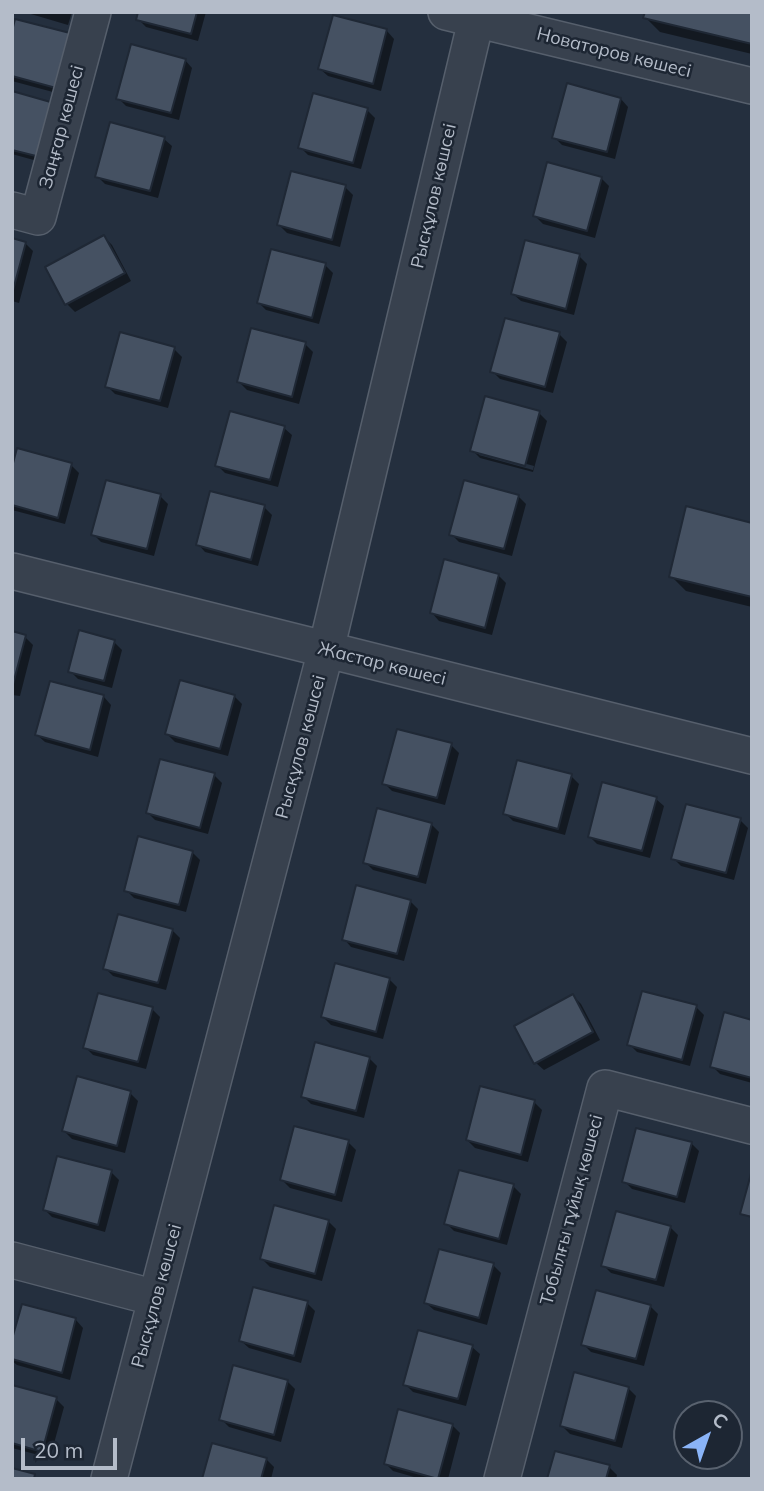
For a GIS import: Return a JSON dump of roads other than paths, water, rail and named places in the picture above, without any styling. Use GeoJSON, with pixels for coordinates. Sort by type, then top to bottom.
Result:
{"type":"FeatureCollection","features":[{"type":"Feature","properties":{"kind":"street","name":"Заңғар көшесі"},"geometry":{"type":"LineString","coordinates":[[12,210],[38,217],[93,12]]}},
{"type":"Feature","properties":{"kind":"street","name":"Новаторов көшесі"},"geometry":{"type":"LineString","coordinates":[[467,15],[752,86]]}},
{"type":"Feature","properties":{"kind":"street","name":"Рысқұлов көшсеі"},"geometry":{"type":"LineString","coordinates":[[109,1479],[326,650],[467,15]]}},
{"type":"Feature","properties":{"kind":"street","name":"Жастар көшесі"},"geometry":{"type":"LineString","coordinates":[[12,571],[752,756]]}},
{"type":"Feature","properties":{"kind":"street","name":"Тобылғы тұйық көшесі"},"geometry":{"type":"LineString","coordinates":[[502,1479],[605,1088],[752,1126]]}},
{"type":"Feature","properties":{"kind":"street"},"geometry":{"type":"LineString","coordinates":[[12,1260],[156,1298]]}}]}
